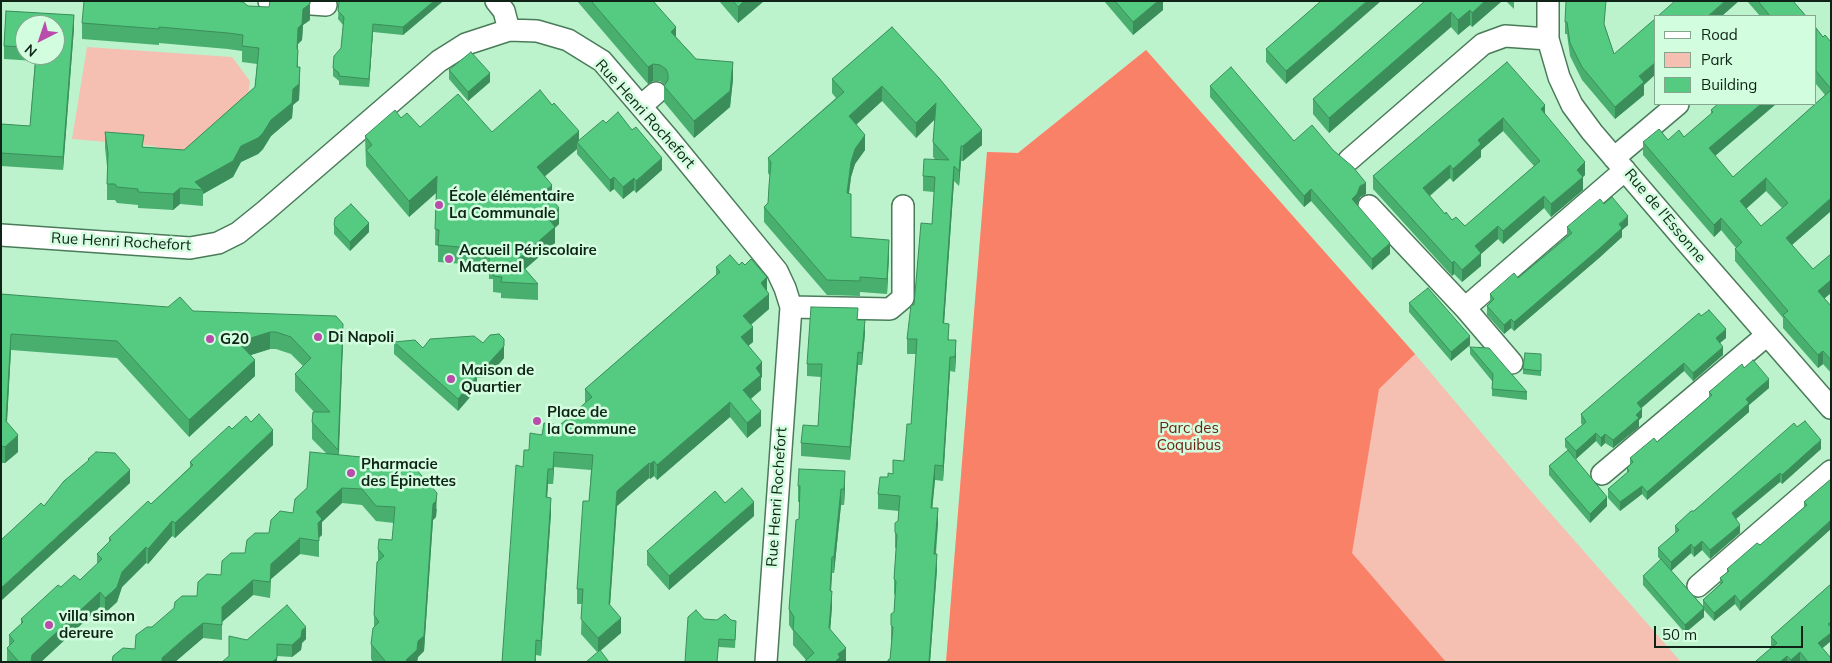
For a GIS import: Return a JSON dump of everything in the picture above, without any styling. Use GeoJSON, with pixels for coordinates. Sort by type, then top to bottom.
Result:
{"type":"FeatureCollection","features":[{"type":"Feature","properties":{"kind":"street"},"geometry":{"type":"LineString","coordinates":[[269,1],[326,5]]}},
{"type":"Feature","properties":{"kind":"street"},"geometry":{"type":"LineString","coordinates":[[496,1],[504,11],[509,30]]}},
{"type":"Feature","properties":{"kind":"street","name":"Rue de l'Essonne"},"geometry":{"type":"LineString","coordinates":[[1548,1],[1548,39],[1559,77],[1572,105],[1620,164],[1831,408]]}},
{"type":"Feature","properties":{"kind":"street","name":"Rue Henri Rochefort"},"geometry":{"type":"LineString","coordinates":[[1,234],[190,248],[218,242],[238,233],[439,61],[466,44],[509,30],[537,31],[568,40],[602,61],[648,99],[777,271],[785,288],[791,307],[766,662]]}},
{"type":"Feature","properties":{"kind":"street"},"geometry":{"type":"LineString","coordinates":[[1349,160],[1482,44],[1505,36],[1548,39]]}},
{"type":"Feature","properties":{"kind":"street"},"geometry":{"type":"LineString","coordinates":[[1465,308],[1620,164],[1677,105]]}},
{"type":"Feature","properties":{"kind":"street"},"geometry":{"type":"LineString","coordinates":[[791,307],[890,309],[903,298],[903,206]]}},
{"type":"Feature","properties":{"kind":"street"},"geometry":{"type":"LineString","coordinates":[[1369,206],[1465,308],[1512,363]]}},
{"type":"Feature","properties":{"kind":"street"},"geometry":{"type":"LineString","coordinates":[[1602,474],[1767,335]]}},
{"type":"Feature","properties":{"kind":"street"},"geometry":{"type":"LineString","coordinates":[[1698,586],[1831,471]]}},
{"type":"Feature","properties":{"kind":"green space"},"geometry":{"type":"Polygon","coordinates":[[[87,47],[232,57],[250,81],[247,102],[181,159],[154,146],[72,139],[87,47]]]}},
{"type":"Feature","properties":{"kind":"green space","name":"Parc des Coquibus"},"geometry":{"type":"Polygon","coordinates":[[[1146,50],[1415,354],[1517,475],[1681,662],[946,662],[987,152],[1018,153],[1146,50]]]}},
{"type":"Feature","properties":{"kind":"green space","name":"Parc des Coquibus"},"geometry":{"type":"Polygon","coordinates":[[[1146,50],[1415,354],[1379,389],[1352,553],[1446,662],[946,662],[987,152],[1018,153],[1146,50]]]}},
{"type":"Feature","properties":{"kind":"building"},"geometry":{"type":"Polygon","coordinates":[[[84,1],[234,1],[243,2],[248,6],[269,7],[270,1],[310,1],[310,4],[303,9],[302,24],[298,28],[297,67],[300,67],[299,84],[293,89],[292,103],[271,120],[258,138],[241,146],[233,161],[195,182],[203,190],[180,188],[173,194],[138,192],[138,189],[107,184],[108,153],[105,132],[144,135],[142,147],[184,150],[255,87],[259,48],[242,46],[243,35],[159,27],[159,29],[82,23],[84,1]]]}},
{"type":"Feature","properties":{"kind":"building"},"geometry":{"type":"Polygon","coordinates":[[[339,1],[434,1],[403,27],[373,24],[369,79],[339,76],[339,73],[333,68],[334,56],[341,48],[344,17],[338,11],[339,1]]]}},
{"type":"Feature","properties":{"kind":"building"},"geometry":{"type":"Polygon","coordinates":[[[591,1],[653,1],[676,27],[671,32],[696,59],[733,62],[730,91],[694,121],[664,86],[668,80],[666,69],[660,65],[653,64],[648,67],[591,1]]]}},
{"type":"Feature","properties":{"kind":"building"},"geometry":{"type":"Polygon","coordinates":[[[733,1],[744,1],[738,7],[733,1]]]}},
{"type":"Feature","properties":{"kind":"building"},"geometry":{"type":"Polygon","coordinates":[[[1115,1],[1158,1],[1133,22],[1115,1]]]}},
{"type":"Feature","properties":{"kind":"building"},"geometry":{"type":"Polygon","coordinates":[[[1321,1],[1367,1],[1286,71],[1266,49],[1321,1]]]}},
{"type":"Feature","properties":{"kind":"building"},"geometry":{"type":"Polygon","coordinates":[[[1425,1],[1485,1],[1472,13],[1470,10],[1458,20],[1451,12],[1329,118],[1313,99],[1425,1]]]}},
{"type":"Feature","properties":{"kind":"building"},"geometry":{"type":"Polygon","coordinates":[[[1566,1],[1606,1],[1604,24],[1614,54],[1654,20],[1654,64],[1639,76],[1644,82],[1615,107],[1582,67],[1570,43],[1567,22],[1565,22],[1566,1]]]}},
{"type":"Feature","properties":{"kind":"building"},"geometry":{"type":"Polygon","coordinates":[[[1675,1],[1725,1],[1709,15],[1659,15],[1675,1]]]}},
{"type":"Feature","properties":{"kind":"building"},"geometry":{"type":"Polygon","coordinates":[[[1758,1],[1793,1],[1805,15],[1769,15],[1758,1]]]}},
{"type":"Feature","properties":{"kind":"building"},"geometry":{"type":"Polygon","coordinates":[[[6,11],[74,15],[63,157],[1,153],[1,124],[30,126],[35,65],[65,65],[65,15],[15,15],[15,47],[4,46],[6,11]]]}},
{"type":"Feature","properties":{"kind":"building"},"geometry":{"type":"Polygon","coordinates":[[[892,27],[939,78],[982,130],[961,146],[959,171],[954,166],[943,323],[949,324],[948,340],[956,340],[955,357],[950,357],[943,466],[935,465],[931,508],[938,508],[934,554],[937,554],[929,662],[888,662],[890,659],[893,627],[891,625],[891,614],[894,612],[896,581],[894,579],[897,535],[895,523],[898,521],[900,496],[878,494],[880,477],[888,477],[888,473],[893,474],[893,460],[904,461],[907,424],[911,424],[917,339],[907,339],[911,305],[914,305],[921,223],[932,224],[935,177],[923,176],[924,159],[949,160],[933,142],[936,103],[916,123],[882,86],[849,116],[865,135],[855,149],[851,162],[847,193],[851,194],[851,237],[889,240],[887,279],[860,277],[860,281],[827,280],[764,207],[768,203],[771,162],[768,158],[844,92],[832,79],[892,27]]]}},
{"type":"Feature","properties":{"kind":"building"},"geometry":{"type":"Polygon","coordinates":[[[1817,29],[1823,37],[1825,35],[1831,42],[1831,89],[1817,72],[1817,29]]]}},
{"type":"Feature","properties":{"kind":"building"},"geometry":{"type":"Polygon","coordinates":[[[471,52],[490,73],[468,92],[449,70],[471,52]]]}},
{"type":"Feature","properties":{"kind":"building"},"geometry":{"type":"Polygon","coordinates":[[[1507,62],[1545,105],[1541,109],[1585,162],[1577,170],[1583,177],[1551,204],[1544,196],[1503,231],[1498,226],[1475,246],[1481,253],[1462,270],[1454,261],[1452,263],[1373,176],[1507,62]],[[1503,118],[1478,140],[1481,144],[1453,169],[1450,165],[1423,188],[1445,214],[1446,212],[1452,220],[1456,217],[1465,226],[1540,161],[1503,118]]]}},
{"type":"Feature","properties":{"kind":"building"},"geometry":{"type":"Polygon","coordinates":[[[1231,67],[1294,141],[1312,125],[1333,150],[1353,167],[1366,183],[1360,186],[1357,194],[1352,199],[1390,243],[1372,259],[1311,189],[1304,196],[1210,86],[1231,67]]]}},
{"type":"Feature","properties":{"kind":"building"},"geometry":{"type":"Polygon","coordinates":[[[540,90],[552,105],[554,103],[579,131],[537,167],[552,185],[545,191],[559,208],[548,218],[555,227],[517,260],[538,284],[501,282],[502,277],[493,276],[494,263],[489,263],[490,250],[438,245],[439,230],[435,229],[437,176],[409,201],[366,150],[372,145],[365,136],[395,110],[401,118],[407,113],[420,127],[458,94],[492,132],[540,90]]]}},
{"type":"Feature","properties":{"kind":"building"},"geometry":{"type":"Polygon","coordinates":[[[1831,90],[1831,198],[1786,238],[1813,269],[1831,254],[1831,280],[1818,291],[1831,306],[1831,360],[1823,351],[1818,355],[1783,315],[1788,311],[1735,249],[1742,242],[1721,218],[1714,225],[1643,142],[1659,129],[1668,140],[1679,130],[1684,137],[1713,112],[1711,110],[1717,105],[1760,105],[1709,148],[1733,177],[1814,105],[1817,105],[1817,102],[1831,90]],[[1766,178],[1740,201],[1761,226],[1788,203],[1766,178]]]}},
{"type":"Feature","properties":{"kind":"building"},"geometry":{"type":"Polygon","coordinates":[[[618,112],[632,130],[636,127],[662,158],[636,181],[634,178],[623,187],[614,177],[610,180],[577,142],[603,120],[606,123],[618,112]]]}},
{"type":"Feature","properties":{"kind":"building"},"geometry":{"type":"Polygon","coordinates":[[[1612,197],[1628,216],[1619,224],[1622,228],[1514,322],[1511,319],[1504,325],[1487,306],[1494,299],[1490,294],[1514,273],[1518,278],[1572,233],[1567,227],[1600,199],[1604,204],[1612,197]]]}},
{"type":"Feature","properties":{"kind":"building"},"geometry":{"type":"Polygon","coordinates":[[[351,204],[369,223],[350,242],[334,225],[335,218],[351,204]]]}},
{"type":"Feature","properties":{"kind":"building"},"geometry":{"type":"Polygon","coordinates":[[[730,255],[739,265],[742,262],[745,265],[751,259],[767,277],[761,283],[769,294],[743,316],[753,327],[741,337],[762,362],[756,368],[761,375],[743,390],[761,411],[747,423],[730,402],[657,465],[654,461],[649,463],[617,491],[609,604],[621,618],[598,638],[581,619],[583,589],[577,589],[583,501],[589,501],[593,455],[554,452],[553,469],[548,469],[546,497],[551,498],[541,641],[536,640],[535,662],[502,662],[516,465],[523,467],[524,450],[529,450],[530,433],[542,435],[544,423],[560,425],[592,397],[585,389],[720,272],[716,267],[730,255]]]}},
{"type":"Feature","properties":{"kind":"building"},"geometry":{"type":"Polygon","coordinates":[[[1428,288],[1470,336],[1451,352],[1409,303],[1428,288]]]}},
{"type":"Feature","properties":{"kind":"building"},"geometry":{"type":"Polygon","coordinates":[[[1,294],[168,307],[180,297],[193,311],[336,316],[343,324],[338,450],[312,422],[313,412],[330,412],[295,374],[311,358],[291,337],[276,332],[270,332],[238,342],[255,360],[189,420],[117,341],[11,334],[6,421],[18,435],[5,447],[1,446],[1,294]]]}},
{"type":"Feature","properties":{"kind":"building"},"geometry":{"type":"Polygon","coordinates":[[[811,307],[858,308],[857,320],[865,320],[862,353],[858,352],[850,447],[801,443],[803,425],[818,426],[822,364],[807,364],[811,307]]]}},
{"type":"Feature","properties":{"kind":"building"},"geometry":{"type":"Polygon","coordinates":[[[1709,310],[1726,329],[1716,338],[1723,347],[1693,373],[1684,363],[1637,403],[1642,409],[1636,415],[1639,418],[1613,440],[1605,434],[1601,438],[1596,433],[1576,451],[1565,439],[1586,422],[1581,414],[1699,313],[1701,316],[1709,310]]]}},
{"type":"Feature","properties":{"kind":"building","name":"Maison de Quartier"},"geometry":{"type":"Polygon","coordinates":[[[499,334],[504,339],[504,346],[488,364],[477,365],[477,376],[458,399],[394,342],[415,340],[423,348],[430,339],[474,336],[483,343],[490,335],[499,334]]]}},
{"type":"Feature","properties":{"kind":"building"},"geometry":{"type":"Polygon","coordinates":[[[1470,347],[1489,348],[1527,392],[1492,389],[1493,374],[1470,347]]]}},
{"type":"Feature","properties":{"kind":"building"},"geometry":{"type":"Polygon","coordinates":[[[1525,353],[1541,354],[1541,371],[1523,369],[1525,353]]]}},
{"type":"Feature","properties":{"kind":"building"},"geometry":{"type":"Polygon","coordinates":[[[1753,360],[1769,379],[1746,399],[1749,403],[1647,492],[1642,486],[1620,502],[1608,489],[1629,471],[1627,468],[1633,462],[1630,458],[1654,438],[1657,442],[1712,395],[1709,392],[1742,364],[1744,368],[1753,360]]]}},
{"type":"Feature","properties":{"kind":"building"},"geometry":{"type":"Polygon","coordinates":[[[259,414],[273,430],[175,523],[172,521],[148,549],[146,547],[122,572],[117,587],[113,591],[105,598],[100,592],[32,655],[31,662],[19,662],[7,648],[14,641],[9,635],[23,622],[21,619],[58,585],[61,587],[74,575],[80,580],[102,559],[97,554],[111,540],[109,538],[148,501],[151,504],[193,465],[190,462],[229,426],[232,429],[246,416],[251,422],[259,414]]]}},
{"type":"Feature","properties":{"kind":"building"},"geometry":{"type":"Polygon","coordinates":[[[1805,421],[1821,440],[1782,475],[1780,473],[1732,513],[1740,525],[1710,550],[1702,541],[1694,548],[1691,544],[1671,562],[1658,548],[1679,530],[1675,526],[1794,423],[1797,427],[1805,421]]]}},
{"type":"Feature","properties":{"kind":"building"},"geometry":{"type":"Polygon","coordinates":[[[1568,450],[1607,497],[1590,514],[1549,466],[1568,450]]]}},
{"type":"Feature","properties":{"kind":"building"},"geometry":{"type":"Polygon","coordinates":[[[96,452],[115,453],[130,470],[1,588],[1,540],[41,503],[44,506],[64,481],[96,452]]]}},
{"type":"Feature","properties":{"kind":"building"},"geometry":{"type":"Polygon","coordinates":[[[310,452],[361,457],[360,468],[403,471],[406,468],[415,468],[437,493],[436,501],[433,504],[424,636],[418,641],[417,650],[406,660],[408,662],[386,662],[371,644],[373,628],[379,622],[374,615],[377,562],[384,556],[378,549],[379,539],[392,540],[395,507],[376,506],[362,489],[342,488],[316,512],[322,519],[318,523],[319,541],[300,538],[271,564],[270,582],[253,580],[222,607],[222,625],[203,623],[162,658],[162,662],[112,662],[113,656],[123,648],[135,649],[136,635],[147,627],[152,627],[174,608],[175,602],[182,596],[197,596],[198,582],[207,574],[221,575],[222,561],[231,553],[245,553],[247,540],[255,533],[269,533],[271,520],[280,511],[293,513],[295,499],[307,488],[310,452]]]}},
{"type":"Feature","properties":{"kind":"building"},"geometry":{"type":"Polygon","coordinates":[[[799,469],[845,471],[844,489],[841,489],[834,557],[832,557],[829,628],[846,648],[838,654],[840,657],[835,662],[804,662],[814,653],[793,629],[794,617],[789,609],[796,520],[799,519],[799,469]]]}},
{"type":"Feature","properties":{"kind":"building"},"geometry":{"type":"Polygon","coordinates":[[[1831,479],[1831,520],[1740,602],[1735,595],[1714,613],[1703,600],[1723,582],[1720,578],[1729,571],[1727,569],[1757,543],[1760,545],[1807,505],[1804,502],[1831,479]]]}},
{"type":"Feature","properties":{"kind":"building"},"geometry":{"type":"Polygon","coordinates":[[[742,488],[754,502],[669,576],[647,551],[715,491],[725,503],[742,488]]]}},
{"type":"Feature","properties":{"kind":"building"},"geometry":{"type":"Polygon","coordinates":[[[1661,559],[1704,608],[1685,625],[1643,576],[1661,559]]]}},
{"type":"Feature","properties":{"kind":"building"},"geometry":{"type":"Polygon","coordinates":[[[1831,584],[1831,622],[1828,624],[1831,627],[1831,633],[1818,643],[1831,658],[1831,662],[1808,662],[1800,652],[1791,660],[1787,656],[1780,662],[1757,662],[1777,643],[1771,637],[1831,584]]]}},
{"type":"Feature","properties":{"kind":"building"},"geometry":{"type":"Polygon","coordinates":[[[287,605],[306,627],[302,630],[301,637],[292,645],[277,644],[277,658],[272,662],[222,662],[229,656],[229,636],[247,640],[287,605]]]}},
{"type":"Feature","properties":{"kind":"building"},"geometry":{"type":"Polygon","coordinates":[[[696,610],[704,619],[717,620],[725,614],[731,620],[736,621],[735,640],[719,639],[717,662],[685,662],[688,617],[696,610]]]}},
{"type":"Feature","properties":{"kind":"building"},"geometry":{"type":"Polygon","coordinates":[[[600,650],[609,662],[586,662],[600,650]]]}},
{"type":"Feature","properties":{"kind":"place","name":"École élémentaire La Communale"},"geometry":{"type":"Point","coordinates":[439,205]}},
{"type":"Feature","properties":{"kind":"place","name":"Accueil Périscolaire Maternel"},"geometry":{"type":"Point","coordinates":[449,259]}},
{"type":"Feature","properties":{"kind":"place","name":"Di Napoli"},"geometry":{"type":"Point","coordinates":[318,337]}},
{"type":"Feature","properties":{"kind":"place","name":"G20"},"geometry":{"type":"Point","coordinates":[210,339]}},
{"type":"Feature","properties":{"kind":"place","name":"Maison de Quartier"},"geometry":{"type":"Point","coordinates":[451,379]}},
{"type":"Feature","properties":{"kind":"place","name":"Place de la Commune"},"geometry":{"type":"Point","coordinates":[537,421]}},
{"type":"Feature","properties":{"kind":"place","name":"Pharmacie des Épinettes"},"geometry":{"type":"Point","coordinates":[351,473]}},
{"type":"Feature","properties":{"kind":"place","name":"villa simon dereure"},"geometry":{"type":"Point","coordinates":[49,625]}}]}
